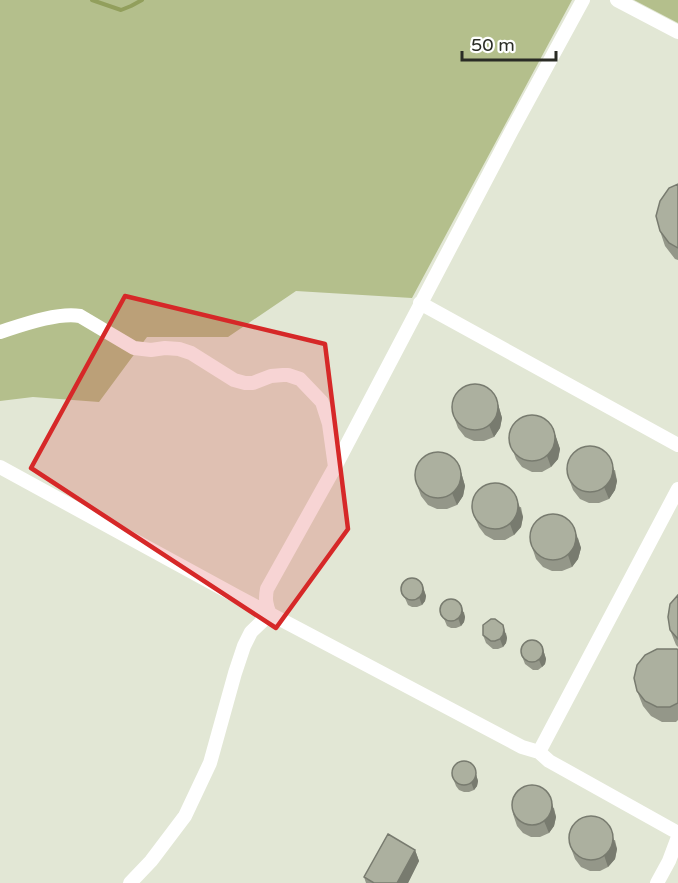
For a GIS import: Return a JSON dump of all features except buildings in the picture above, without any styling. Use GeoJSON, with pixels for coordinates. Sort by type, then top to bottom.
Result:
{"type":"FeatureCollection","features":[{"type":"Feature","properties":{"kind":"lane"},"geometry":{"type":"LineString","coordinates":[[270,614],[266,605],[267,589],[583,0]]}},
{"type":"Feature","properties":{"kind":"lane"},"geometry":{"type":"LineString","coordinates":[[617,0],[678,32]]}},
{"type":"Feature","properties":{"kind":"lane"},"geometry":{"type":"LineString","coordinates":[[420,303],[678,445]]}},
{"type":"Feature","properties":{"kind":"lane"},"geometry":{"type":"LineString","coordinates":[[0,332],[70,314],[80,316],[134,348],[179,349],[191,353],[234,381],[253,383],[271,376],[283,375],[300,379],[322,402],[329,424],[334,467]]}},
{"type":"Feature","properties":{"kind":"lane"},"geometry":{"type":"LineString","coordinates":[[0,467],[270,614],[522,747],[539,753],[549,761],[678,835],[669,861],[657,883]]}},
{"type":"Feature","properties":{"kind":"lane"},"geometry":{"type":"LineString","coordinates":[[539,753],[678,489]]}},
{"type":"Feature","properties":{"kind":"lane"},"geometry":{"type":"LineString","coordinates":[[130,883],[151,861],[185,816],[210,763],[244,646],[251,632],[270,614]]}},
{"type":"Feature","properties":{"kind":"highlighted area"},"geometry":{"type":"Polygon","coordinates":[[[125,296],[325,344],[348,529],[276,628],[31,468],[125,296]]]}},
{"type":"Feature","properties":{"kind":"green space"},"geometry":{"type":"Polygon","coordinates":[[[0,0],[572,0],[412,298],[296,291],[228,337],[147,337],[99,402],[33,397],[0,401],[0,0]]]}},
{"type":"Feature","properties":{"kind":"green space"},"geometry":{"type":"Polygon","coordinates":[[[634,0],[678,0],[678,23],[634,0]]]}},
{"type":"Feature","properties":{"kind":"waterway"},"geometry":{"type":"LineString","coordinates":[[92,0],[121,10],[142,0]]}}]}
